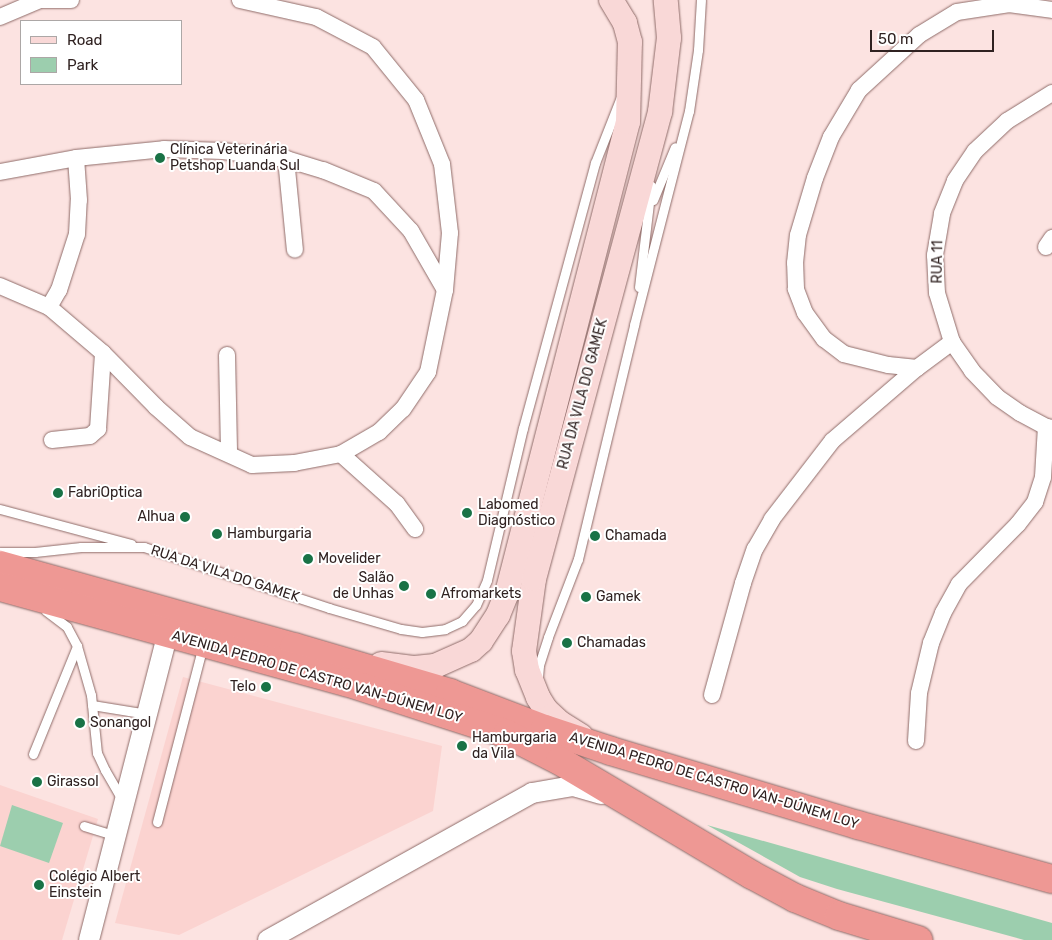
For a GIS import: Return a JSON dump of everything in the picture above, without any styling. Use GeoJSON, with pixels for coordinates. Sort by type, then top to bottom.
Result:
{"type":"FeatureCollection","features":[{"type":"Feature","properties":{"kind":"highway","name":"AVENIDA PEDRO DE CASTRO VAN-DÚNEM LOY"},"geometry":{"type":"LineString","coordinates":[[0,565],[346,661],[450,693],[545,729],[612,751],[849,822],[1052,879]]}},
{"type":"Feature","properties":{"kind":"highway","name":"AVENIDA PEDRO DE CASTRO VAN-DÚNEM LOY"},"geometry":{"type":"LineString","coordinates":[[0,587],[346,682],[507,734],[560,761],[752,876],[794,898],[839,916],[918,940]]}},
{"type":"Feature","properties":{"kind":"main road","name":"RUA DA VILA DO GAMEK"},"geometry":{"type":"LineString","coordinates":[[346,661],[415,668],[436,666],[471,650],[481,641],[498,615],[507,593],[628,122],[630,42],[625,23],[611,0]]}},
{"type":"Feature","properties":{"kind":"main road","name":"RUA DA VILA DO GAMEK"},"geometry":{"type":"LineString","coordinates":[[612,751],[575,733],[546,710],[538,697],[527,670],[524,651],[534,580],[660,112],[669,38],[666,0]]}},
{"type":"Feature","properties":{"kind":"street"},"geometry":{"type":"LineString","coordinates":[[34,0],[71,0]]}},
{"type":"Feature","properties":{"kind":"street"},"geometry":{"type":"LineString","coordinates":[[0,17],[40,0]]}},
{"type":"Feature","properties":{"kind":"street"},"geometry":{"type":"LineString","coordinates":[[0,286],[49,308],[103,353],[156,407],[190,437],[252,465],[294,463],[341,454],[379,432],[404,410],[428,372],[445,290],[450,233],[442,164],[416,100],[373,47],[316,17],[240,0]]}},
{"type":"Feature","properties":{"kind":"street"},"geometry":{"type":"LineString","coordinates":[[917,368],[888,365],[844,354],[824,339],[805,313],[796,289],[795,263],[798,235],[815,178],[831,137],[859,90],[919,35],[955,6],[1009,4],[1052,10]]}},
{"type":"Feature","properties":{"kind":"street","name":"RUA 11"},"geometry":{"type":"LineString","coordinates":[[1049,428],[996,397],[972,371],[952,342],[937,293],[935,254],[942,214],[955,181],[975,151],[1007,121],[1052,93]]}},
{"type":"Feature","properties":{"kind":"street"},"geometry":{"type":"LineString","coordinates":[[0,172],[76,158],[164,149],[223,151],[286,159],[323,170],[374,191],[411,231],[445,290]]}},
{"type":"Feature","properties":{"kind":"street"},"geometry":{"type":"LineString","coordinates":[[49,308],[59,290],[77,234],[79,200],[76,158]]}},
{"type":"Feature","properties":{"kind":"street"},"geometry":{"type":"LineString","coordinates":[[286,159],[295,250]]}},
{"type":"Feature","properties":{"kind":"street"},"geometry":{"type":"LineString","coordinates":[[712,695],[743,583],[756,549],[772,519],[832,441],[917,368],[952,342]]}},
{"type":"Feature","properties":{"kind":"street"},"geometry":{"type":"LineString","coordinates":[[52,440],[90,436],[98,430],[103,353]]}},
{"type":"Feature","properties":{"kind":"street"},"geometry":{"type":"LineString","coordinates":[[227,355],[229,453]]}},
{"type":"Feature","properties":{"kind":"street"},"geometry":{"type":"LineString","coordinates":[[916,741],[920,693],[931,643],[943,613],[959,584],[1018,524],[1035,502],[1043,477],[1049,428]]}},
{"type":"Feature","properties":{"kind":"street"},"geometry":{"type":"LineString","coordinates":[[341,454],[396,504],[415,528]]}},
{"type":"Feature","properties":{"kind":"street"},"geometry":{"type":"LineString","coordinates":[[89,940],[168,633]]}},
{"type":"Feature","properties":{"kind":"street"},"geometry":{"type":"LineString","coordinates":[[268,940],[532,793],[574,786],[608,796],[653,816]]}},
{"type":"Feature","properties":{"kind":"lane"},"geometry":{"type":"LineString","coordinates":[[538,697],[539,665],[578,559],[634,325],[687,118],[698,50],[701,0]]}},
{"type":"Feature","properties":{"kind":"lane","name":"RUA DA VILA DO GAMEK"},"geometry":{"type":"LineString","coordinates":[[0,552],[35,552],[81,547],[144,547],[388,626],[422,632],[445,629],[462,621],[476,605],[487,580],[523,428],[595,163],[621,97],[630,61]]}},
{"type":"Feature","properties":{"kind":"lane"},"geometry":{"type":"LineString","coordinates":[[634,325],[660,112]]}},
{"type":"Feature","properties":{"kind":"lane"},"geometry":{"type":"LineString","coordinates":[[604,315],[687,118]]}},
{"type":"Feature","properties":{"kind":"lane"},"geometry":{"type":"LineString","coordinates":[[0,509],[144,547]]}},
{"type":"Feature","properties":{"kind":"lane"},"geometry":{"type":"LineString","coordinates":[[0,592],[52,614],[67,627],[77,646],[92,705],[98,753],[105,770],[122,794],[124,805]]}},
{"type":"Feature","properties":{"kind":"lane"},"geometry":{"type":"LineString","coordinates":[[157,822],[204,643]]}},
{"type":"Feature","properties":{"kind":"lane"},"geometry":{"type":"LineString","coordinates":[[33,754],[77,646]]}},
{"type":"Feature","properties":{"kind":"lane"},"geometry":{"type":"LineString","coordinates":[[92,705],[147,714]]}},
{"type":"Feature","properties":{"kind":"lane"},"geometry":{"type":"LineString","coordinates":[[84,826],[116,836]]}},
{"type":"Feature","properties":{"kind":"shaded area"},"geometry":{"type":"Polygon","coordinates":[[[183,677],[442,746],[433,811],[179,935],[115,923],[183,677]]]}},
{"type":"Feature","properties":{"kind":"shaded area","name":"Colégio Albert Einstein"},"geometry":{"type":"Polygon","coordinates":[[[0,785],[98,819],[62,940],[0,940],[0,785]]]}},
{"type":"Feature","properties":{"kind":"green space"},"geometry":{"type":"Polygon","coordinates":[[[12,805],[63,823],[49,863],[0,846],[12,805]]]}},
{"type":"Feature","properties":{"kind":"green space"},"geometry":{"type":"Polygon","coordinates":[[[707,825],[1052,923],[1052,940],[1024,940],[837,889],[800,877],[707,825]]]}},
{"type":"Feature","properties":{"kind":"place","name":"Clínica Veterinária Petshop Luanda Sul"},"geometry":{"type":"Point","coordinates":[160,158]}},
{"type":"Feature","properties":{"kind":"place","name":"FabriOptica"},"geometry":{"type":"Point","coordinates":[58,493]}},
{"type":"Feature","properties":{"kind":"place","name":"Labomed Diagnóstico"},"geometry":{"type":"Point","coordinates":[467,513]}},
{"type":"Feature","properties":{"kind":"place","name":"Alhua"},"geometry":{"type":"Point","coordinates":[185,517]}},
{"type":"Feature","properties":{"kind":"place","name":"Hamburgaria"},"geometry":{"type":"Point","coordinates":[217,534]}},
{"type":"Feature","properties":{"kind":"place","name":"Chamada"},"geometry":{"type":"Point","coordinates":[595,536]}},
{"type":"Feature","properties":{"kind":"place","name":"Movelider"},"geometry":{"type":"Point","coordinates":[308,559]}},
{"type":"Feature","properties":{"kind":"place","name":"Salão de Unhas"},"geometry":{"type":"Point","coordinates":[404,586]}},
{"type":"Feature","properties":{"kind":"place","name":"Afromarkets"},"geometry":{"type":"Point","coordinates":[431,594]}},
{"type":"Feature","properties":{"kind":"place","name":"Gamek"},"geometry":{"type":"Point","coordinates":[586,597]}},
{"type":"Feature","properties":{"kind":"place","name":"Chamadas"},"geometry":{"type":"Point","coordinates":[567,643]}},
{"type":"Feature","properties":{"kind":"place","name":"Telo"},"geometry":{"type":"Point","coordinates":[266,687]}},
{"type":"Feature","properties":{"kind":"place","name":"Sonangol"},"geometry":{"type":"Point","coordinates":[80,723]}},
{"type":"Feature","properties":{"kind":"place","name":"Hamburgaria da Vila"},"geometry":{"type":"Point","coordinates":[462,746]}},
{"type":"Feature","properties":{"kind":"place","name":"Girassol"},"geometry":{"type":"Point","coordinates":[37,782]}},
{"type":"Feature","properties":{"kind":"place","name":"Colégio Albert Einstein"},"geometry":{"type":"Point","coordinates":[39,885]}}]}
